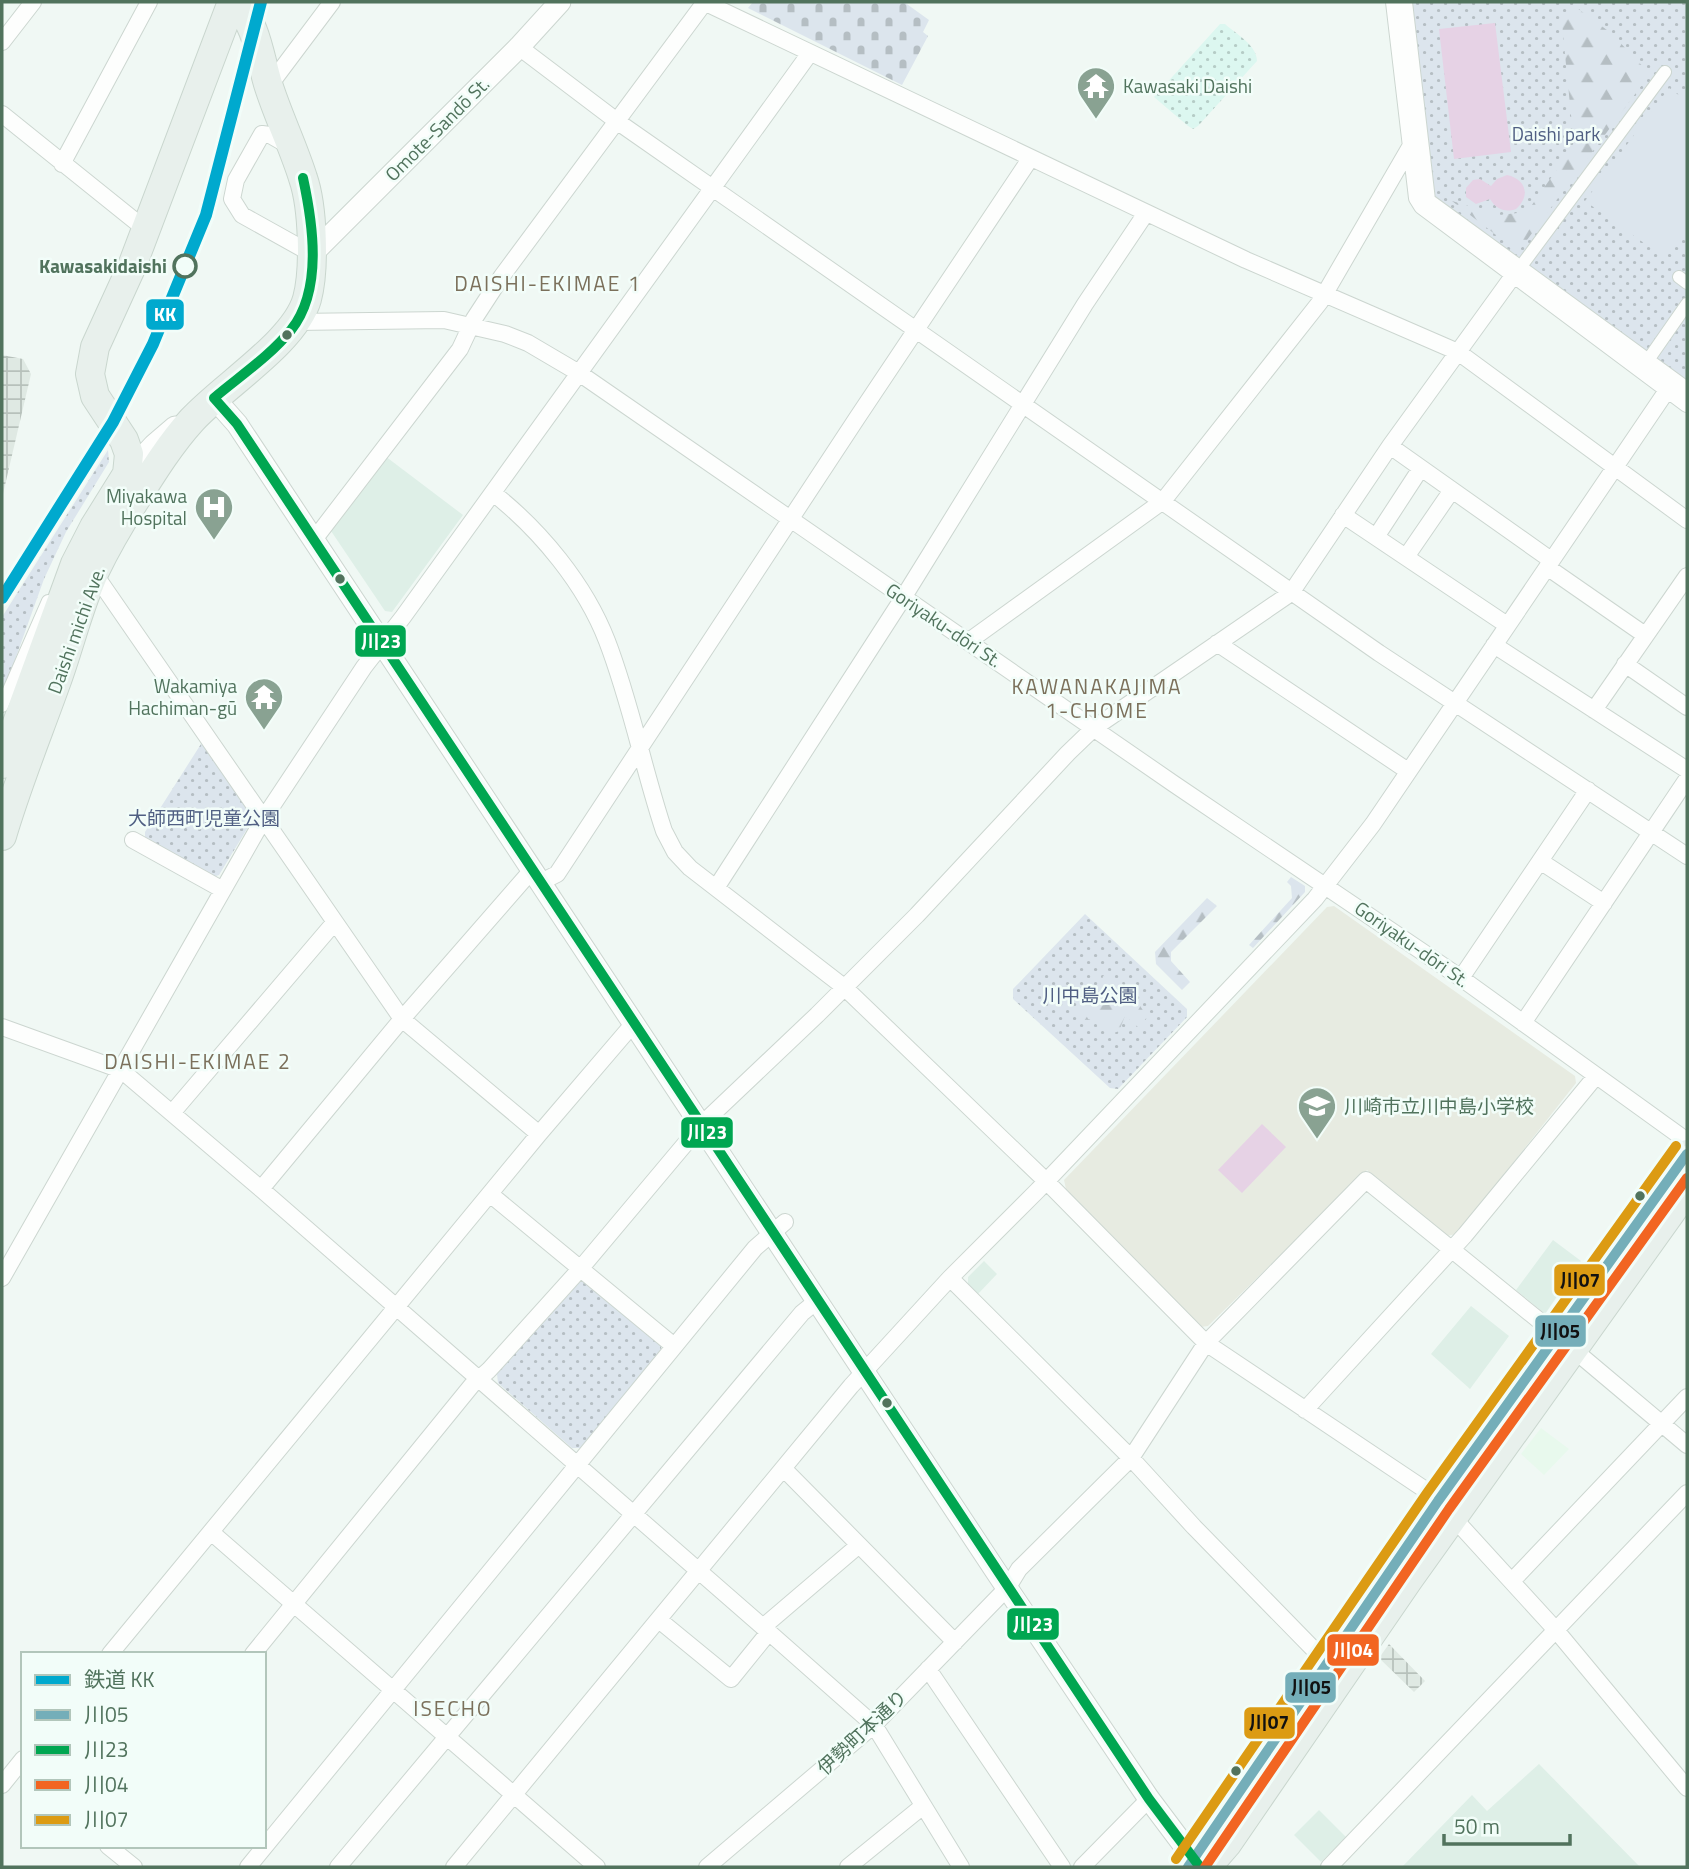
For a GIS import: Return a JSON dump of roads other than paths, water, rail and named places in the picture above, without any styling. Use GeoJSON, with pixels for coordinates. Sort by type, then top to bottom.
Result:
{"type":"FeatureCollection","features":[{"type":"Feature","properties":{"kind":"highway","name":"Daishi michi Ave."},"geometry":{"type":"LineString","coordinates":[[2,764],[85,569],[190,422],[296,323],[307,299],[312,254],[307,193],[269,86],[248,16],[234,2],[132,266],[95,347],[90,374],[94,396],[113,422],[129,454],[125,471],[94,527],[85,569],[56,685],[18,782],[2,836]]}},
{"type":"Feature","properties":{"kind":"highway"},"geometry":{"type":"LineString","coordinates":[[1566,1343],[1687,1154]]}},
{"type":"Feature","properties":{"kind":"highway"},"geometry":{"type":"LineString","coordinates":[[1197,1865],[1326,1662],[1445,1509],[1566,1343],[1687,1190]]}},
{"type":"Feature","properties":{"kind":"highway"},"geometry":{"type":"LineString","coordinates":[[1197,1865],[1227,1844],[1445,1509]]}},
{"type":"Feature","properties":{"kind":"street"},"geometry":{"type":"LineString","coordinates":[[2,42],[33,2]]}},
{"type":"Feature","properties":{"kind":"street"},"geometry":{"type":"LineString","coordinates":[[62,164],[149,2]]}},
{"type":"Feature","properties":{"kind":"street"},"geometry":{"type":"LineString","coordinates":[[269,86],[332,2]]}},
{"type":"Feature","properties":{"kind":"street","name":"Omote-Sandō St."},"geometry":{"type":"LineString","coordinates":[[312,254],[519,47],[560,2]]}},
{"type":"Feature","properties":{"kind":"street"},"geometry":{"type":"LineString","coordinates":[[317,536],[460,349],[502,276],[705,2],[1030,159],[1324,296],[1458,352],[1687,520]]}},
{"type":"Feature","properties":{"kind":"street"},"geometry":{"type":"LineString","coordinates":[[1394,2],[1417,198],[1422,206],[1687,388]]}},
{"type":"Feature","properties":{"kind":"street"},"geometry":{"type":"LineString","coordinates":[[1406,2],[1429,200],[1687,404]]}},
{"type":"Feature","properties":{"kind":"street"},"geometry":{"type":"LineString","coordinates":[[519,47],[618,122],[1291,593],[1687,856]]}},
{"type":"Feature","properties":{"kind":"street"},"geometry":{"type":"LineString","coordinates":[[2,1278],[264,818],[382,644],[810,53]]}},
{"type":"Feature","properties":{"kind":"street"},"geometry":{"type":"LineString","coordinates":[[255,1652],[472,1385],[581,1268],[701,1125],[917,915],[1068,753],[1094,729],[1291,593],[1390,446],[1665,72]]}},
{"type":"Feature","properties":{"kind":"street"},"geometry":{"type":"LineString","coordinates":[[2,114],[145,229]]}},
{"type":"Feature","properties":{"kind":"street"},"geometry":{"type":"LineString","coordinates":[[291,147],[270,135],[262,134],[236,180],[232,199],[242,215],[312,254]]}},
{"type":"Feature","properties":{"kind":"street"},"geometry":{"type":"LineString","coordinates":[[970,641],[1163,501],[1324,296],[1410,146]]}},
{"type":"Feature","properties":{"kind":"street"},"geometry":{"type":"LineString","coordinates":[[261,1189],[402,1019],[536,876],[557,874],[1030,159]]}},
{"type":"Feature","properties":{"kind":"street"},"geometry":{"type":"LineString","coordinates":[[716,888],[903,598],[1085,303],[1146,213]]}},
{"type":"Feature","properties":{"kind":"street"},"geometry":{"type":"LineString","coordinates":[[1648,360],[1687,304]]}},
{"type":"Feature","properties":{"kind":"street","name":"Goriyaku-dōri St."},"geometry":{"type":"LineString","coordinates":[[296,323],[444,320],[505,334],[528,343],[579,373],[903,598],[970,641],[1094,729],[1461,978],[1687,1141]]}},
{"type":"Feature","properties":{"kind":"street"},"geometry":{"type":"LineString","coordinates":[[454,1867],[851,1386],[950,1278],[1326,887],[1373,824],[1668,389]]}},
{"type":"Feature","properties":{"kind":"street"},"geometry":{"type":"LineString","coordinates":[[2,706],[77,540],[125,471],[214,397],[237,424],[317,536],[382,644],[772,1234],[818,1300],[870,1366],[1008,1587],[1197,1865]]}},
{"type":"Feature","properties":{"kind":"street"},"geometry":{"type":"LineString","coordinates":[[1390,446],[1645,635]]}},
{"type":"Feature","properties":{"kind":"street"},"geometry":{"type":"LineString","coordinates":[[1376,537],[1421,468]]}},
{"type":"Feature","properties":{"kind":"street"},"geometry":{"type":"LineString","coordinates":[[1406,557],[1452,490]]}},
{"type":"Feature","properties":{"kind":"street"},"geometry":{"type":"LineString","coordinates":[[493,493],[517,512],[564,566],[606,639],[664,831],[675,852],[690,868],[844,987],[1046,1181],[1206,1343],[1424,1489],[1555,1629],[1687,1788]]}},
{"type":"Feature","properties":{"kind":"street"},"geometry":{"type":"LineString","coordinates":[[1343,515],[1507,625]]}},
{"type":"Feature","properties":{"kind":"street"},"geometry":{"type":"LineString","coordinates":[[85,569],[264,818],[402,1019],[540,1134]]}},
{"type":"Feature","properties":{"kind":"street"},"geometry":{"type":"LineString","coordinates":[[1594,710],[1687,576]]}},
{"type":"Feature","properties":{"kind":"street"},"geometry":{"type":"LineString","coordinates":[[1217,643],[1408,771]]}},
{"type":"Feature","properties":{"kind":"street"},"geometry":{"type":"LineString","coordinates":[[1494,645],[1687,770]]}},
{"type":"Feature","properties":{"kind":"street"},"geometry":{"type":"LineString","coordinates":[[1625,664],[1687,707]]}},
{"type":"Feature","properties":{"kind":"street"},"geometry":{"type":"LineString","coordinates":[[1523,1023],[1687,779]]}},
{"type":"Feature","properties":{"kind":"street"},"geometry":{"type":"LineString","coordinates":[[1461,978],[1588,790]]}},
{"type":"Feature","properties":{"kind":"street"},"geometry":{"type":"LineString","coordinates":[[133,840],[223,890]]}},
{"type":"Feature","properties":{"kind":"street"},"geometry":{"type":"LineString","coordinates":[[1540,861],[1604,903]]}},
{"type":"Feature","properties":{"kind":"street"},"geometry":{"type":"LineString","coordinates":[[172,1113],[334,923]]}},
{"type":"Feature","properties":{"kind":"street"},"geometry":{"type":"LineString","coordinates":[[112,1652],[634,1023]]}},
{"type":"Feature","properties":{"kind":"street"},"geometry":{"type":"LineString","coordinates":[[2,1027],[121,1070],[633,1513],[874,1725],[961,1867]]}},
{"type":"Feature","properties":{"kind":"street"},"geometry":{"type":"LineString","coordinates":[[1305,1410],[1452,1249],[1596,1076]]}},
{"type":"Feature","properties":{"kind":"street","name":"伊勢町本通り"},"geometry":{"type":"LineString","coordinates":[[707,1867],[874,1725],[1008,1587],[1018,1569],[1131,1458],[1206,1343],[1366,1180],[1452,1249]]}},
{"type":"Feature","properties":{"kind":"street"},"geometry":{"type":"LineString","coordinates":[[490,1194],[674,1346]]}},
{"type":"Feature","properties":{"kind":"street"},"geometry":{"type":"LineString","coordinates":[[266,1845],[674,1346],[772,1234]]}},
{"type":"Feature","properties":{"kind":"street"},"geometry":{"type":"LineString","coordinates":[[1452,1249],[1687,1445]]}},
{"type":"Feature","properties":{"kind":"street"},"geometry":{"type":"LineString","coordinates":[[950,1278],[1131,1458],[1194,1527],[1326,1662]]}},
{"type":"Feature","properties":{"kind":"street"},"geometry":{"type":"LineString","coordinates":[[338,1867],[802,1313],[818,1300]]}},
{"type":"Feature","properties":{"kind":"street"},"geometry":{"type":"LineString","coordinates":[[1512,1581],[1687,1397]]}},
{"type":"Feature","properties":{"kind":"street"},"geometry":{"type":"LineString","coordinates":[[784,1469],[955,1642]]}},
{"type":"Feature","properties":{"kind":"street"},"geometry":{"type":"LineString","coordinates":[[1329,1867],[1687,1493]]}},
{"type":"Feature","properties":{"kind":"street"},"geometry":{"type":"LineString","coordinates":[[211,1532],[597,1867]]}},
{"type":"Feature","properties":{"kind":"street"},"geometry":{"type":"LineString","coordinates":[[659,1620],[731,1679],[766,1630],[859,1545]]}},
{"type":"Feature","properties":{"kind":"street"},"geometry":{"type":"LineString","coordinates":[[928,1669],[1062,1867]]}},
{"type":"Feature","properties":{"kind":"street"},"geometry":{"type":"LineString","coordinates":[[10,1776],[21,1762]]}},
{"type":"Feature","properties":{"kind":"street"},"geometry":{"type":"LineString","coordinates":[[1082,1867],[1149,1798]]}},
{"type":"Feature","properties":{"kind":"street"},"geometry":{"type":"LineString","coordinates":[[848,1867],[923,1806]]}},
{"type":"Feature","properties":{"kind":"street"},"geometry":{"type":"LineString","coordinates":[[110,1848],[134,1867]]}},
{"type":"Feature","properties":{"kind":"street"},"geometry":{"type":"LineString","coordinates":[[248,1867],[264,1848]]}},
{"type":"Feature","properties":{"kind":"rail line","name":"KK"},"geometry":{"type":"LineString","coordinates":[[2,598],[113,422],[153,344],[206,215],[261,2]]}},
{"type":"Feature","properties":{"kind":"place","name":"Kawasaki Daishi"},"geometry":{"type":"Point","coordinates":[1096,120]}},
{"type":"Feature","properties":{"kind":"place","name":"Kawasakidaishi"},"geometry":{"type":"Point","coordinates":[185,266]}},
{"type":"Feature","properties":{"kind":"place","name":"Miyakawa Hospital"},"geometry":{"type":"Point","coordinates":[214,541]}},
{"type":"Feature","properties":{"kind":"place","name":"Wakamiya Hachiman-gū"},"geometry":{"type":"Point","coordinates":[264,731]}},
{"type":"Feature","properties":{"kind":"place","name":"川崎市立川中島小学校"},"geometry":{"type":"Point","coordinates":[1317,1140]}},
{"type":"Feature","properties":{"kind":"district","name":"DAISHI-EKIMAE 1"},"geometry":{"type":"Point","coordinates":[548,284]}},
{"type":"Feature","properties":{"kind":"district","name":"KAWANAKAJIMA 1-CHOME"},"geometry":{"type":"Point","coordinates":[1097,699]}},
{"type":"Feature","properties":{"kind":"district","name":"DAISHI-EKIMAE 2"},"geometry":{"type":"Point","coordinates":[198,1062]}},
{"type":"Feature","properties":{"kind":"district","name":"ISECHO"},"geometry":{"type":"Point","coordinates":[453,1709]}},
{"type":"Feature","properties":{"kind":"park label","name":"Daishi park"},"geometry":{"type":"Point","coordinates":[1556,134]}},
{"type":"Feature","properties":{"kind":"park label","name":"大師西町児童公園"},"geometry":{"type":"Point","coordinates":[204,818]}},
{"type":"Feature","properties":{"kind":"park label","name":"川中島公園"},"geometry":{"type":"Point","coordinates":[1090,995]}}]}
